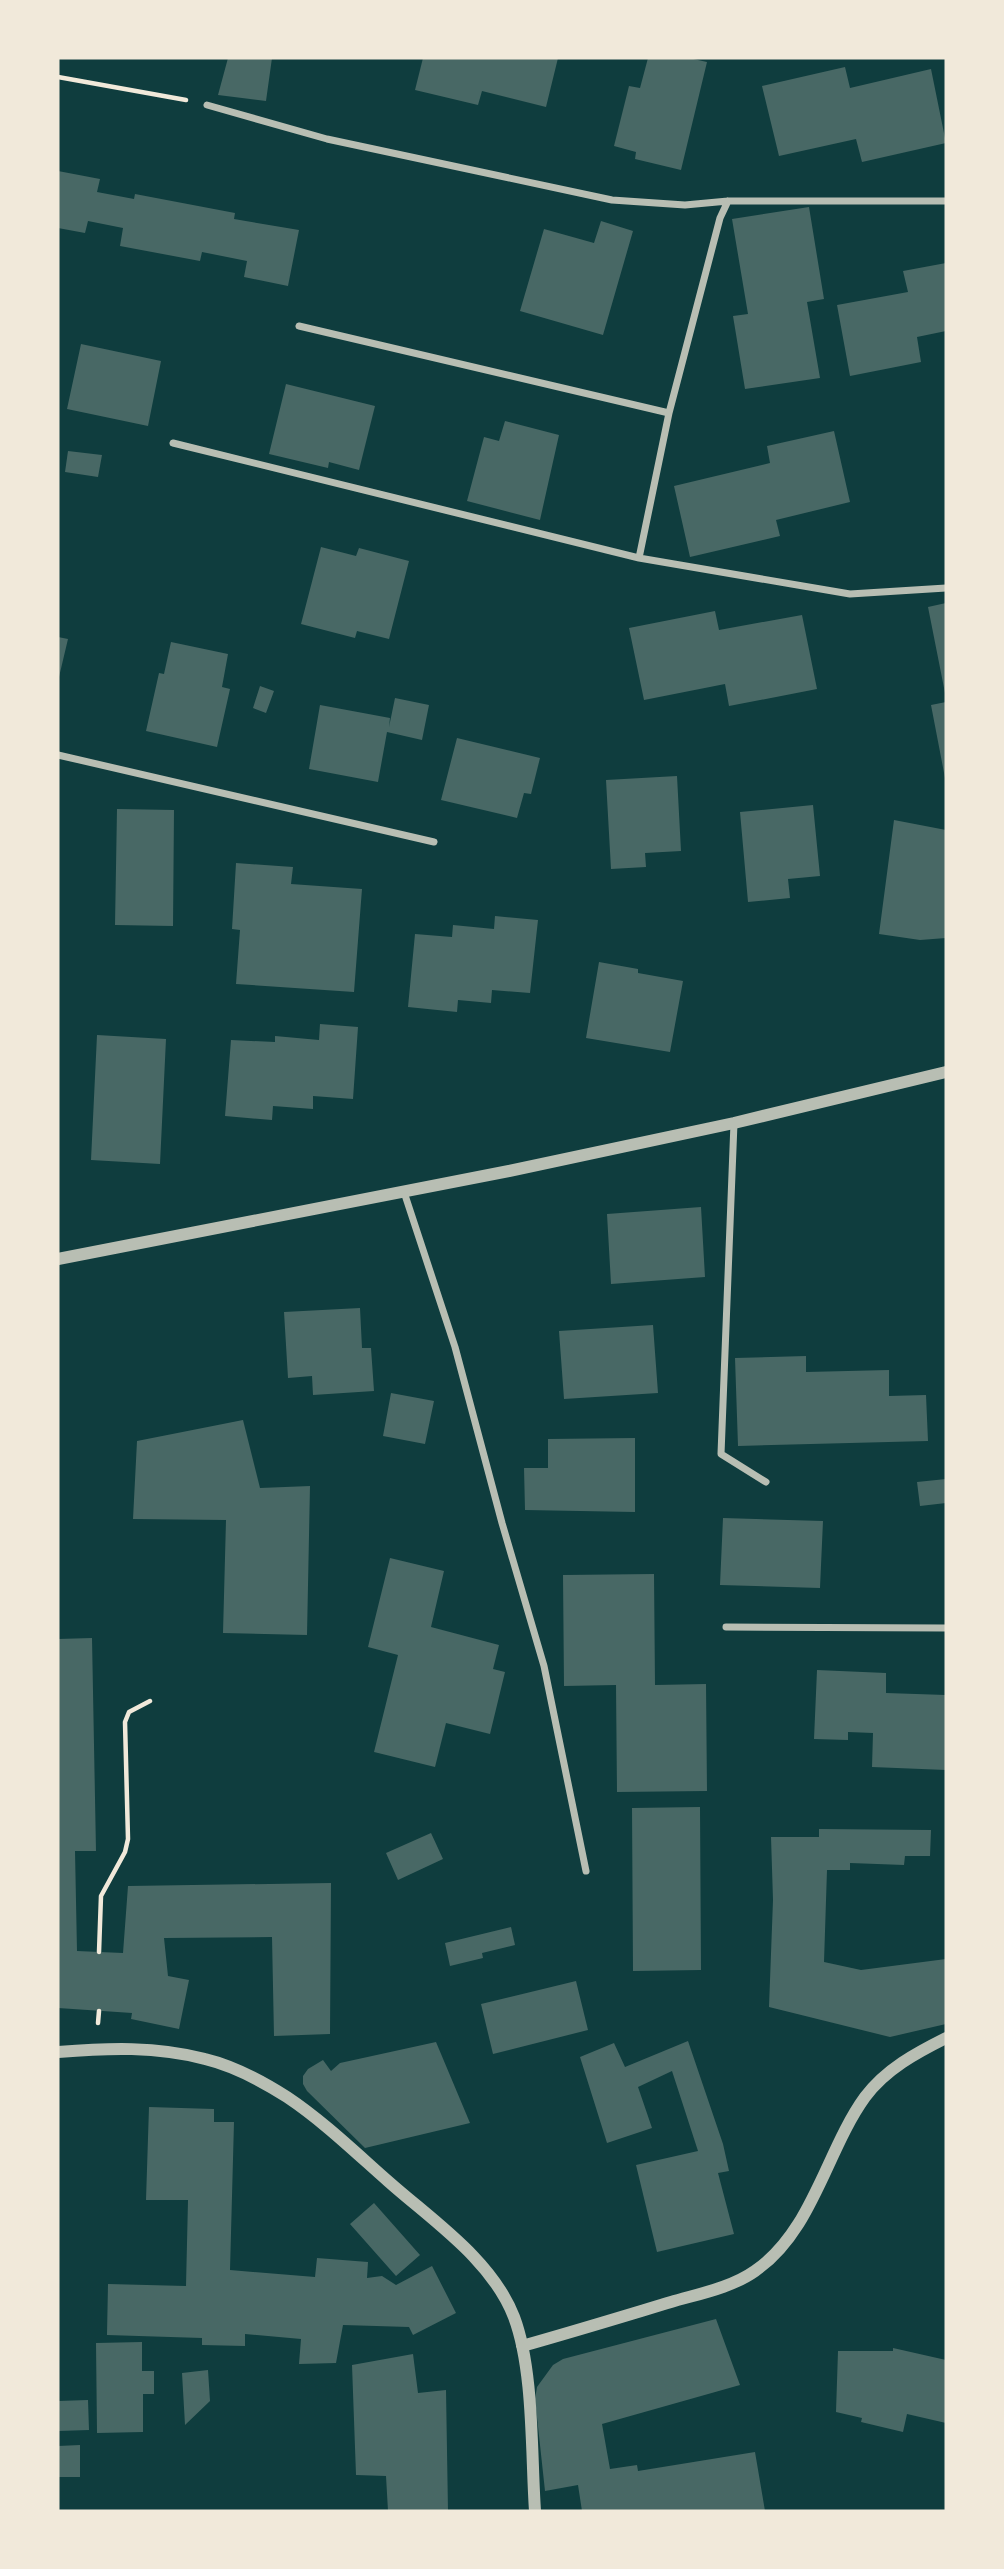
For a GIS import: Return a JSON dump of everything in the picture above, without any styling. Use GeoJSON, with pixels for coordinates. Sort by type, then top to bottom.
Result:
{"type":"FeatureCollection","features":[{"type":"Feature","properties":{"kind":"street"},"geometry":{"type":"LineString","coordinates":[[208,105],[327,139],[612,200],[685,205],[728,201],[946,201]]}},
{"type":"Feature","properties":{"kind":"street"},"geometry":{"type":"LineString","coordinates":[[639,558],[669,413],[720,218],[728,201]]}},
{"type":"Feature","properties":{"kind":"street"},"geometry":{"type":"LineString","coordinates":[[299,327],[669,413]]}},
{"type":"Feature","properties":{"kind":"street"},"geometry":{"type":"LineString","coordinates":[[173,443],[639,558],[850,594],[946,588]]}},
{"type":"Feature","properties":{"kind":"street"},"geometry":{"type":"LineString","coordinates":[[58,755],[434,842]]}},
{"type":"Feature","properties":{"kind":"street"},"geometry":{"type":"LineString","coordinates":[[58,1259],[404,1192],[734,1123],[946,1072]]}},
{"type":"Feature","properties":{"kind":"street"},"geometry":{"type":"LineString","coordinates":[[734,1123],[720,1454],[766,1482]]}},
{"type":"Feature","properties":{"kind":"street"},"geometry":{"type":"LineString","coordinates":[[404,1192],[455,1347],[544,1666],[586,1871]]}},
{"type":"Feature","properties":{"kind":"street"},"geometry":{"type":"LineString","coordinates":[[726,1627],[946,1628]]}},
{"type":"Feature","properties":{"kind":"street"},"geometry":{"type":"LineString","coordinates":[[523,2346],[724,2286],[755,2271],[795,2228],[847,2126],[866,2095],[888,2072],[946,2038]]}},
{"type":"Feature","properties":{"kind":"street"},"geometry":{"type":"LineString","coordinates":[[58,2052],[120,2047],[163,2051],[206,2059],[247,2074],[287,2097],[326,2128],[464,2248],[504,2295],[523,2346],[535,2511]]}},
{"type":"Feature","properties":{"kind":"path"},"geometry":{"type":"LineString","coordinates":[[58,77],[208,105]]}},
{"type":"Feature","properties":{"kind":"path"},"geometry":{"type":"LineString","coordinates":[[99,1952],[101,1896],[125,1852],[128,1839],[125,1722],[129,1712],[150,1701]]}},
{"type":"Feature","properties":{"kind":"building"},"geometry":{"type":"Polygon","coordinates":[[[228,58],[272,58],[266,101],[218,95],[228,58]]]}},
{"type":"Feature","properties":{"kind":"building"},"geometry":{"type":"Polygon","coordinates":[[[423,58],[558,58],[546,107],[482,91],[478,105],[415,90],[423,58]]]}},
{"type":"Feature","properties":{"kind":"building"},"geometry":{"type":"Polygon","coordinates":[[[648,58],[689,58],[707,62],[681,170],[635,159],[636,152],[614,146],[629,86],[640,88],[648,58]]]}},
{"type":"Feature","properties":{"kind":"building"},"geometry":{"type":"Polygon","coordinates":[[[845,67],[850,88],[931,69],[946,143],[862,162],[856,139],[779,156],[762,86],[845,67]]]}},
{"type":"Feature","properties":{"kind":"building"},"geometry":{"type":"Polygon","coordinates":[[[58,171],[100,179],[97,192],[134,199],[135,194],[235,213],[234,219],[299,230],[288,286],[244,277],[247,261],[202,252],[200,261],[120,246],[123,228],[88,221],[85,233],[58,228],[58,171]]]}},
{"type":"Feature","properties":{"kind":"building"},"geometry":{"type":"Polygon","coordinates":[[[809,207],[824,299],[807,302],[820,378],[745,389],[733,316],[748,314],[732,219],[809,207]]]}},
{"type":"Feature","properties":{"kind":"building"},"geometry":{"type":"Polygon","coordinates":[[[601,221],[633,231],[603,335],[520,311],[544,229],[594,243],[601,221]]]}},
{"type":"Feature","properties":{"kind":"building"},"geometry":{"type":"Polygon","coordinates":[[[946,263],[946,331],[917,337],[921,362],[850,376],[837,305],[908,292],[903,271],[946,263]]]}},
{"type":"Feature","properties":{"kind":"building"},"geometry":{"type":"Polygon","coordinates":[[[81,344],[161,361],[148,426],[67,409],[81,344]]]}},
{"type":"Feature","properties":{"kind":"building"},"geometry":{"type":"Polygon","coordinates":[[[286,384],[375,406],[359,470],[329,462],[328,468],[269,454],[286,384]]]}},
{"type":"Feature","properties":{"kind":"building"},"geometry":{"type":"Polygon","coordinates":[[[505,421],[559,435],[540,520],[467,501],[484,437],[499,441],[505,421]]]}},
{"type":"Feature","properties":{"kind":"building"},"geometry":{"type":"Polygon","coordinates":[[[834,431],[850,502],[776,520],[780,536],[690,557],[674,486],[770,463],[767,446],[834,431]]]}},
{"type":"Feature","properties":{"kind":"building"},"geometry":{"type":"Polygon","coordinates":[[[68,451],[102,455],[98,477],[65,472],[68,451]]]}},
{"type":"Feature","properties":{"kind":"building"},"geometry":{"type":"Polygon","coordinates":[[[321,547],[356,556],[359,548],[409,561],[389,639],[357,631],[355,638],[301,624],[321,547]]]}},
{"type":"Feature","properties":{"kind":"building"},"geometry":{"type":"Polygon","coordinates":[[[946,603],[946,693],[945,693],[928,607],[946,603]]]}},
{"type":"Feature","properties":{"kind":"building"},"geometry":{"type":"Polygon","coordinates":[[[715,611],[719,630],[802,615],[817,689],[729,706],[725,684],[644,700],[629,628],[715,611]]]}},
{"type":"Feature","properties":{"kind":"building"},"geometry":{"type":"Polygon","coordinates":[[[58,637],[68,639],[59,677],[58,677],[58,637]]]}},
{"type":"Feature","properties":{"kind":"building"},"geometry":{"type":"Polygon","coordinates":[[[171,642],[228,654],[222,687],[230,689],[217,747],[146,731],[159,673],[164,674],[171,642]]]}},
{"type":"Feature","properties":{"kind":"building"},"geometry":{"type":"Polygon","coordinates":[[[260,686],[274,691],[266,713],[253,708],[260,686]]]}},
{"type":"Feature","properties":{"kind":"building"},"geometry":{"type":"Polygon","coordinates":[[[395,698],[429,705],[422,740],[387,732],[378,782],[309,769],[320,705],[390,718],[389,727],[395,698]]]}},
{"type":"Feature","properties":{"kind":"building"},"geometry":{"type":"Polygon","coordinates":[[[946,702],[946,778],[945,778],[931,705],[946,702]]]}},
{"type":"Feature","properties":{"kind":"building"},"geometry":{"type":"Polygon","coordinates":[[[457,738],[540,758],[531,794],[524,793],[517,818],[441,800],[457,738]]]}},
{"type":"Feature","properties":{"kind":"building"},"geometry":{"type":"Polygon","coordinates":[[[677,776],[681,851],[645,853],[646,867],[611,869],[606,780],[677,776]]]}},
{"type":"Feature","properties":{"kind":"building"},"geometry":{"type":"Polygon","coordinates":[[[813,805],[820,876],[788,879],[790,898],[748,902],[740,812],[813,805]]]}},
{"type":"Feature","properties":{"kind":"building"},"geometry":{"type":"Polygon","coordinates":[[[117,809],[174,810],[173,926],[115,925],[117,809]]]}},
{"type":"Feature","properties":{"kind":"building"},"geometry":{"type":"Polygon","coordinates":[[[894,820],[946,830],[946,938],[920,940],[879,934],[894,820]]]}},
{"type":"Feature","properties":{"kind":"building"},"geometry":{"type":"Polygon","coordinates":[[[236,863],[293,867],[291,884],[362,889],[354,992],[236,984],[240,930],[232,929],[236,863]]]}},
{"type":"Feature","properties":{"kind":"building"},"geometry":{"type":"Polygon","coordinates":[[[495,916],[538,920],[530,993],[492,990],[491,1003],[458,1000],[457,1012],[408,1007],[415,934],[452,937],[453,925],[494,929],[495,916]]]}},
{"type":"Feature","properties":{"kind":"building"},"geometry":{"type":"Polygon","coordinates":[[[599,962],[638,969],[638,973],[683,981],[670,1052],[586,1038],[599,962]]]}},
{"type":"Feature","properties":{"kind":"building"},"geometry":{"type":"Polygon","coordinates":[[[320,1024],[358,1027],[353,1099],[313,1096],[313,1109],[273,1106],[272,1120],[225,1116],[231,1040],[275,1042],[275,1036],[319,1040],[320,1024]]]}},
{"type":"Feature","properties":{"kind":"building"},"geometry":{"type":"Polygon","coordinates":[[[97,1035],[166,1039],[160,1164],[91,1160],[97,1035]]]}},
{"type":"Feature","properties":{"kind":"building"},"geometry":{"type":"Polygon","coordinates":[[[701,1207],[705,1277],[611,1284],[607,1214],[701,1207]]]}},
{"type":"Feature","properties":{"kind":"building"},"geometry":{"type":"Polygon","coordinates":[[[360,1308],[362,1348],[371,1348],[374,1391],[313,1395],[312,1376],[288,1378],[284,1312],[360,1308]]]}},
{"type":"Feature","properties":{"kind":"building"},"geometry":{"type":"Polygon","coordinates":[[[653,1325],[658,1393],[564,1399],[559,1331],[653,1325]]]}},
{"type":"Feature","properties":{"kind":"building"},"geometry":{"type":"Polygon","coordinates":[[[806,1356],[806,1372],[889,1370],[889,1396],[926,1395],[928,1441],[738,1446],[735,1358],[806,1356]]]}},
{"type":"Feature","properties":{"kind":"building"},"geometry":{"type":"Polygon","coordinates":[[[391,1393],[434,1401],[425,1444],[383,1436],[391,1393]]]}},
{"type":"Feature","properties":{"kind":"building"},"geometry":{"type":"Polygon","coordinates":[[[243,1420],[260,1488],[310,1486],[307,1635],[223,1633],[226,1520],[133,1519],[137,1441],[243,1420]]]}},
{"type":"Feature","properties":{"kind":"building"},"geometry":{"type":"Polygon","coordinates":[[[635,1438],[635,1512],[525,1510],[524,1468],[548,1468],[548,1439],[635,1438]]]}},
{"type":"Feature","properties":{"kind":"building"},"geometry":{"type":"Polygon","coordinates":[[[946,1479],[946,1503],[920,1506],[917,1482],[946,1479]]]}},
{"type":"Feature","properties":{"kind":"building"},"geometry":{"type":"Polygon","coordinates":[[[723,1518],[823,1521],[820,1588],[720,1585],[723,1518]]]}},
{"type":"Feature","properties":{"kind":"building"},"geometry":{"type":"Polygon","coordinates":[[[390,1558],[444,1571],[431,1627],[499,1645],[493,1669],[505,1672],[490,1734],[446,1723],[435,1767],[374,1752],[398,1655],[368,1647],[390,1558]]]}},
{"type":"Feature","properties":{"kind":"building"},"geometry":{"type":"Polygon","coordinates":[[[654,1574],[655,1685],[706,1684],[707,1791],[617,1792],[616,1685],[564,1686],[563,1575],[654,1574]]]}},
{"type":"Feature","properties":{"kind":"building"},"geometry":{"type":"Polygon","coordinates":[[[92,1638],[96,1851],[75,1851],[77,1951],[123,1953],[128,1886],[331,1883],[330,2034],[274,2036],[272,1937],[164,1938],[168,1976],[189,1980],[179,2029],[131,2019],[132,2013],[58,2008],[58,1639],[92,1638]]]}},
{"type":"Feature","properties":{"kind":"building"},"geometry":{"type":"Polygon","coordinates":[[[817,1670],[886,1673],[886,1693],[946,1695],[946,1770],[872,1767],[873,1733],[848,1732],[848,1740],[814,1739],[817,1670]]]}},
{"type":"Feature","properties":{"kind":"building"},"geometry":{"type":"Polygon","coordinates":[[[700,1807],[701,1970],[633,1971],[632,1808],[700,1807]]]}},
{"type":"Feature","properties":{"kind":"building"},"geometry":{"type":"Polygon","coordinates":[[[819,1829],[931,1830],[930,1856],[905,1856],[904,1865],[850,1863],[850,1870],[827,1870],[824,1962],[861,1970],[946,1959],[946,2024],[890,2037],[769,2007],[773,1900],[771,1837],[819,1837],[819,1829]]]}},
{"type":"Feature","properties":{"kind":"building"},"geometry":{"type":"Polygon","coordinates":[[[431,1833],[443,1859],[398,1880],[386,1853],[431,1833]]]}},
{"type":"Feature","properties":{"kind":"building"},"geometry":{"type":"Polygon","coordinates":[[[511,1927],[515,1945],[482,1953],[483,1958],[450,1966],[445,1943],[511,1927]]]}},
{"type":"Feature","properties":{"kind":"building"},"geometry":{"type":"Polygon","coordinates":[[[576,1981],[588,2030],[493,2054],[481,2004],[576,1981]]]}},
{"type":"Feature","properties":{"kind":"building"},"geometry":{"type":"Polygon","coordinates":[[[688,2041],[723,2144],[729,2171],[718,2173],[734,2234],[657,2252],[636,2165],[698,2151],[672,2071],[638,2087],[652,2128],[607,2143],[580,2057],[614,2043],[625,2067],[688,2041]]]}},
{"type":"Feature","properties":{"kind":"building"},"geometry":{"type":"Polygon","coordinates":[[[436,2042],[470,2123],[365,2148],[303,2084],[303,2076],[308,2069],[323,2060],[331,2071],[340,2063],[436,2042]]]}},
{"type":"Feature","properties":{"kind":"building"},"geometry":{"type":"Polygon","coordinates":[[[149,2107],[214,2109],[214,2122],[234,2122],[230,2270],[315,2277],[317,2258],[368,2262],[367,2278],[382,2276],[396,2285],[432,2266],[456,2313],[413,2335],[409,2327],[343,2325],[336,2363],[299,2364],[301,2339],[245,2334],[245,2346],[202,2345],[202,2338],[107,2335],[108,2284],[186,2286],[188,2200],[146,2200],[149,2107]]]}},
{"type":"Feature","properties":{"kind":"building"},"geometry":{"type":"Polygon","coordinates":[[[374,2203],[420,2255],[396,2276],[350,2224],[374,2203]]]}},
{"type":"Feature","properties":{"kind":"building"},"geometry":{"type":"Polygon","coordinates":[[[716,2319],[740,2385],[602,2424],[610,2469],[637,2465],[638,2471],[755,2452],[765,2511],[582,2511],[578,2485],[545,2491],[535,2399],[537,2387],[553,2365],[563,2359],[716,2319]]]}},
{"type":"Feature","properties":{"kind":"building"},"geometry":{"type":"Polygon","coordinates":[[[142,2342],[142,2371],[154,2371],[154,2394],[143,2394],[143,2432],[97,2433],[96,2343],[142,2342]]]}},
{"type":"Feature","properties":{"kind":"building"},"geometry":{"type":"Polygon","coordinates":[[[893,2348],[946,2360],[946,2423],[907,2414],[903,2432],[861,2422],[862,2418],[836,2412],[838,2351],[893,2351],[893,2348]]]}},
{"type":"Feature","properties":{"kind":"building"},"geometry":{"type":"Polygon","coordinates":[[[413,2354],[418,2393],[446,2390],[448,2511],[388,2511],[386,2476],[356,2475],[352,2365],[413,2354]]]}},
{"type":"Feature","properties":{"kind":"building"},"geometry":{"type":"Polygon","coordinates":[[[208,2370],[210,2401],[185,2425],[182,2373],[208,2370]]]}},
{"type":"Feature","properties":{"kind":"building"},"geometry":{"type":"Polygon","coordinates":[[[88,2400],[89,2430],[58,2431],[58,2401],[88,2400]]]}},
{"type":"Feature","properties":{"kind":"building"},"geometry":{"type":"Polygon","coordinates":[[[80,2445],[80,2477],[58,2477],[58,2446],[80,2445]]]}}]}
